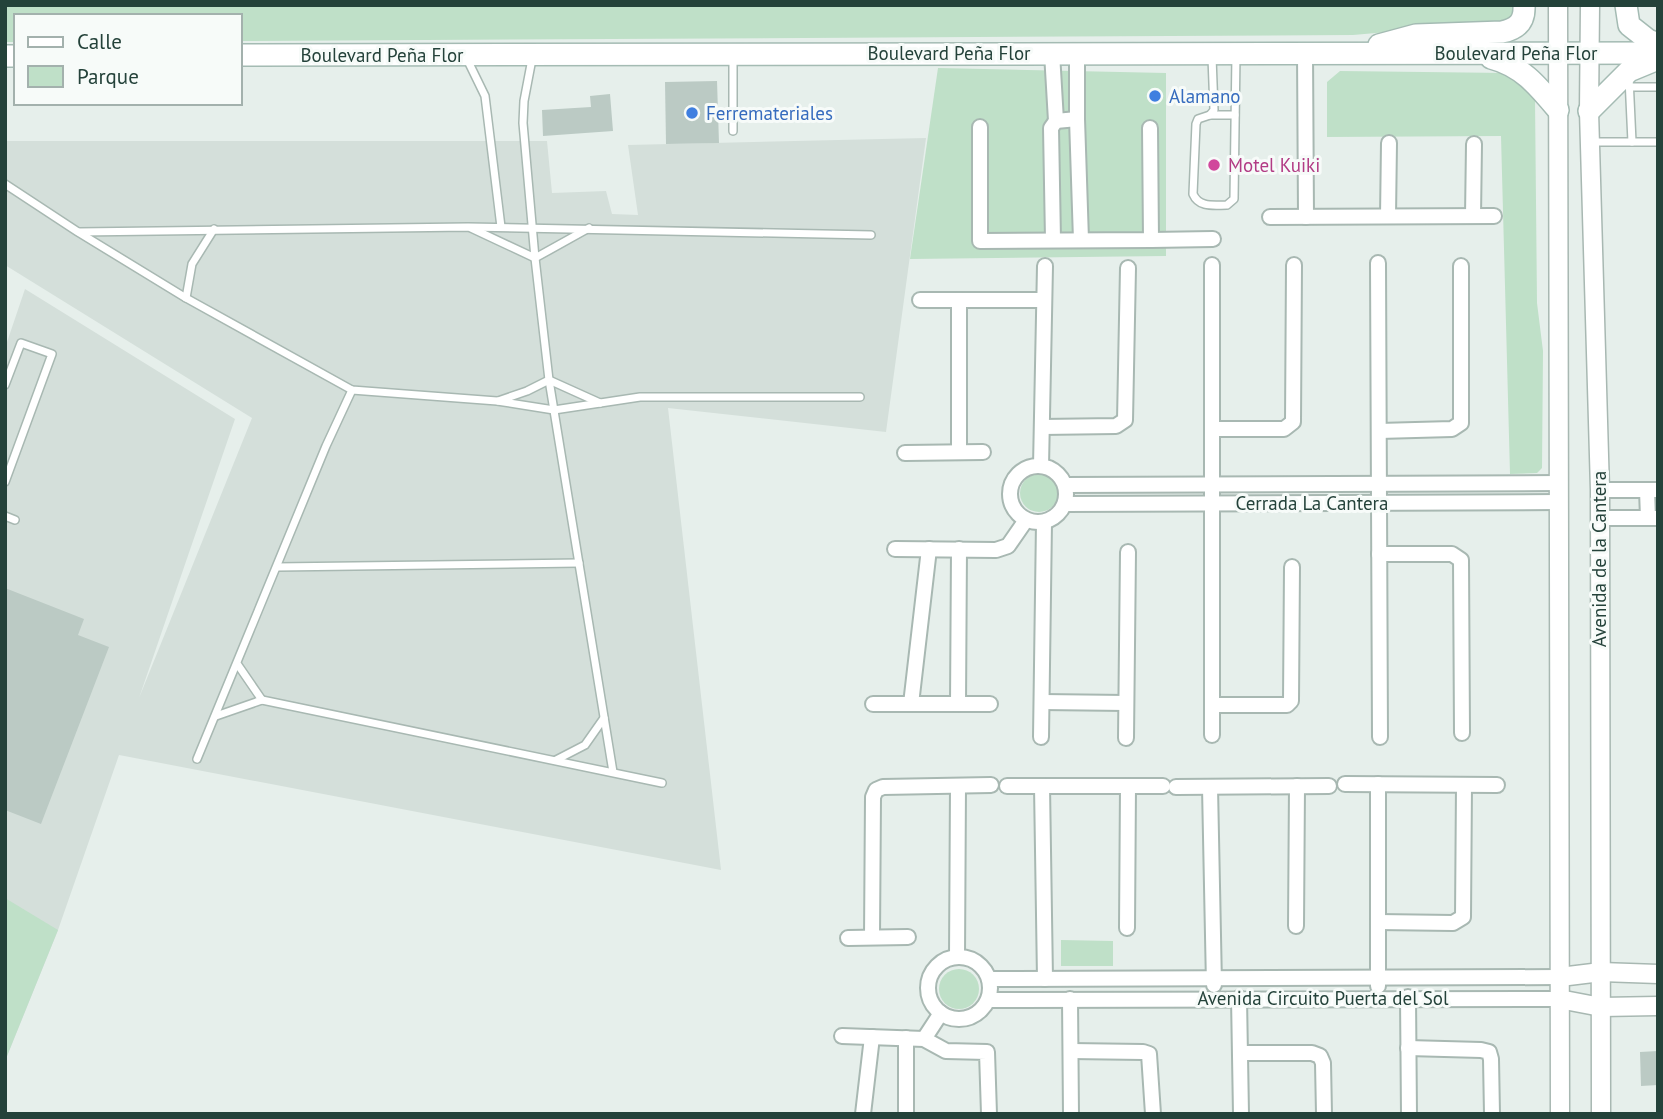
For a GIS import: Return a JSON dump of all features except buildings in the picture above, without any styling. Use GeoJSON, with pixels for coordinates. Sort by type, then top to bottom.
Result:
{"type":"FeatureCollection","features":[{"type":"Feature","properties":{"kind":"main road"},"geometry":{"type":"LineString","coordinates":[[1350,52],[1416,35],[1502,32],[1514,29],[1523,17],[1524,5]]}},
{"type":"Feature","properties":{"kind":"main road"},"geometry":{"type":"LineString","coordinates":[[1626,5],[1629,25],[1647,40],[1658,44]]}},
{"type":"Feature","properties":{"kind":"main road"},"geometry":{"type":"LineString","coordinates":[[1461,52],[1501,61],[1521,70],[1558,110]]}},
{"type":"Feature","properties":{"kind":"main road","name":"Boulevard Peña Flor"},"geometry":{"type":"LineString","coordinates":[[242,55],[1658,53]]}},
{"type":"Feature","properties":{"kind":"main road"},"geometry":{"type":"LineString","coordinates":[[1589,111],[1658,59]]}},
{"type":"Feature","properties":{"kind":"street","name":"Avenida de la Cantera"},"geometry":{"type":"LineString","coordinates":[[1558,5],[1560,1114]]}},
{"type":"Feature","properties":{"kind":"street","name":"Avenida de la Cantera"},"geometry":{"type":"LineString","coordinates":[[1590,5],[1589,111],[1600,490],[1601,1114]]}},
{"type":"Feature","properties":{"kind":"street"},"geometry":{"type":"LineString","coordinates":[[1305,52],[1306,217]]}},
{"type":"Feature","properties":{"kind":"street"},"geometry":{"type":"LineString","coordinates":[[1052,53],[1056,121],[1051,128],[1053,240]]}},
{"type":"Feature","properties":{"kind":"street"},"geometry":{"type":"LineString","coordinates":[[1077,53],[1082,240]]}},
{"type":"Feature","properties":{"kind":"street"},"geometry":{"type":"LineString","coordinates":[[1056,121],[1077,119]]}},
{"type":"Feature","properties":{"kind":"street"},"geometry":{"type":"LineString","coordinates":[[980,127],[980,241],[1213,239]]}},
{"type":"Feature","properties":{"kind":"street"},"geometry":{"type":"LineString","coordinates":[[1150,128],[1151,240]]}},
{"type":"Feature","properties":{"kind":"street"},"geometry":{"type":"LineString","coordinates":[[1388,216],[1389,143]]}},
{"type":"Feature","properties":{"kind":"street"},"geometry":{"type":"LineString","coordinates":[[1473,216],[1474,144]]}},
{"type":"Feature","properties":{"kind":"street"},"geometry":{"type":"LineString","coordinates":[[1269,217],[1494,215]]}},
{"type":"Feature","properties":{"kind":"street"},"geometry":{"type":"LineString","coordinates":[[1378,263],[1380,737]]}},
{"type":"Feature","properties":{"kind":"street"},"geometry":{"type":"LineString","coordinates":[[1212,265],[1212,735]]}},
{"type":"Feature","properties":{"kind":"street"},"geometry":{"type":"LineString","coordinates":[[1212,429],[1284,429],[1293,422],[1294,265]]}},
{"type":"Feature","properties":{"kind":"street"},"geometry":{"type":"LineString","coordinates":[[1378,431],[1452,429],[1461,423],[1461,265]]}},
{"type":"Feature","properties":{"kind":"street"},"geometry":{"type":"LineString","coordinates":[[1041,466],[1045,266]]}},
{"type":"Feature","properties":{"kind":"street"},"geometry":{"type":"LineString","coordinates":[[1042,427],[1116,426],[1125,420],[1128,268]]}},
{"type":"Feature","properties":{"kind":"street"},"geometry":{"type":"LineString","coordinates":[[920,300],[1044,300]]}},
{"type":"Feature","properties":{"kind":"street"},"geometry":{"type":"LineString","coordinates":[[959,300],[959,452]]}},
{"type":"Feature","properties":{"kind":"street"},"geometry":{"type":"LineString","coordinates":[[905,453],[983,452]]}},
{"type":"Feature","properties":{"kind":"street"},"geometry":{"type":"LineString","coordinates":[[1041,466],[1056,472],[1065,485],[1065,504],[1057,516],[1044,522],[1026,520],[1015,512],[1010,500],[1010,486],[1017,475],[1028,467],[1041,466]]}},
{"type":"Feature","properties":{"kind":"street","name":"Cerrada La Cantera"},"geometry":{"type":"LineString","coordinates":[[1065,485],[1559,484]]}},
{"type":"Feature","properties":{"kind":"street"},"geometry":{"type":"LineString","coordinates":[[1600,490],[1652,490],[1653,518],[1600,518]]}},
{"type":"Feature","properties":{"kind":"street","name":"Cerrada La Cantera"},"geometry":{"type":"LineString","coordinates":[[1065,504],[1559,502]]}},
{"type":"Feature","properties":{"kind":"street"},"geometry":{"type":"LineString","coordinates":[[895,550],[996,550],[1008,546],[1026,520]]}},
{"type":"Feature","properties":{"kind":"street"},"geometry":{"type":"LineString","coordinates":[[1041,737],[1044,522]]}},
{"type":"Feature","properties":{"kind":"street"},"geometry":{"type":"LineString","coordinates":[[958,704],[959,549]]}},
{"type":"Feature","properties":{"kind":"street"},"geometry":{"type":"LineString","coordinates":[[911,704],[929,550]]}},
{"type":"Feature","properties":{"kind":"street"},"geometry":{"type":"LineString","coordinates":[[1126,738],[1128,552]]}},
{"type":"Feature","properties":{"kind":"street"},"geometry":{"type":"LineString","coordinates":[[1379,554],[1455,554],[1461,560],[1462,733]]}},
{"type":"Feature","properties":{"kind":"street"},"geometry":{"type":"LineString","coordinates":[[1212,705],[1287,705],[1291,701],[1292,567]]}},
{"type":"Feature","properties":{"kind":"street"},"geometry":{"type":"LineString","coordinates":[[1042,702],[1126,703]]}},
{"type":"Feature","properties":{"kind":"street"},"geometry":{"type":"LineString","coordinates":[[873,704],[990,704]]}},
{"type":"Feature","properties":{"kind":"street"},"geometry":{"type":"LineString","coordinates":[[1345,784],[1497,785]]}},
{"type":"Feature","properties":{"kind":"street"},"geometry":{"type":"LineString","coordinates":[[872,937],[873,793],[883,787],[991,785]]}},
{"type":"Feature","properties":{"kind":"street"},"geometry":{"type":"LineString","coordinates":[[1378,785],[1378,998]]}},
{"type":"Feature","properties":{"kind":"street"},"geometry":{"type":"LineString","coordinates":[[1378,922],[1453,923],[1463,917],[1464,785]]}},
{"type":"Feature","properties":{"kind":"street"},"geometry":{"type":"LineString","coordinates":[[957,957],[958,786]]}},
{"type":"Feature","properties":{"kind":"street"},"geometry":{"type":"LineString","coordinates":[[1007,786],[1329,786]]}},
{"type":"Feature","properties":{"kind":"street"},"geometry":{"type":"LineString","coordinates":[[1042,786],[1045,979]]}},
{"type":"Feature","properties":{"kind":"street"},"geometry":{"type":"LineString","coordinates":[[1127,928],[1128,786]]}},
{"type":"Feature","properties":{"kind":"street"},"geometry":{"type":"LineString","coordinates":[[1296,926],[1297,786]]}},
{"type":"Feature","properties":{"kind":"street"},"geometry":{"type":"LineString","coordinates":[[1210,787],[1214,998]]}},
{"type":"Feature","properties":{"kind":"street"},"geometry":{"type":"LineString","coordinates":[[848,938],[908,937]]}},
{"type":"Feature","properties":{"kind":"street"},"geometry":{"type":"LineString","coordinates":[[957,957],[977,963],[989,979],[988,1000],[975,1015],[966,1019],[956,1019],[941,1013],[931,1002],[929,982],[939,965],[957,957]]}},
{"type":"Feature","properties":{"kind":"street","name":"Avenida Circuito Puerta del Sol"},"geometry":{"type":"LineString","coordinates":[[989,979],[1560,977],[1601,972],[1658,974]]}},
{"type":"Feature","properties":{"kind":"street"},"geometry":{"type":"LineString","coordinates":[[1240,998],[1241,1114]]}},
{"type":"Feature","properties":{"kind":"street"},"geometry":{"type":"LineString","coordinates":[[1408,998],[1409,1114]]}},
{"type":"Feature","properties":{"kind":"street"},"geometry":{"type":"LineString","coordinates":[[1070,999],[1071,1114]]}},
{"type":"Feature","properties":{"kind":"street","name":"Avenida Circuito Puerta del Sol"},"geometry":{"type":"LineString","coordinates":[[988,1000],[1559,999],[1601,1007],[1658,1006]]}},
{"type":"Feature","properties":{"kind":"street"},"geometry":{"type":"LineString","coordinates":[[924,1039],[941,1013]]}},
{"type":"Feature","properties":{"kind":"street"},"geometry":{"type":"LineString","coordinates":[[842,1036],[924,1039],[946,1051],[987,1052],[989,1114]]}},
{"type":"Feature","properties":{"kind":"street"},"geometry":{"type":"LineString","coordinates":[[863,1114],[873,1037]]}},
{"type":"Feature","properties":{"kind":"street"},"geometry":{"type":"LineString","coordinates":[[906,1038],[906,1114]]}},
{"type":"Feature","properties":{"kind":"street"},"geometry":{"type":"LineString","coordinates":[[1408,1048],[1481,1049],[1489,1052],[1492,1114]]}},
{"type":"Feature","properties":{"kind":"street"},"geometry":{"type":"LineString","coordinates":[[1071,1051],[1149,1054],[1153,1114]]}},
{"type":"Feature","properties":{"kind":"street"},"geometry":{"type":"LineString","coordinates":[[1240,1053],[1312,1053],[1320,1056],[1323,1063],[1324,1114]]}},
{"type":"Feature","properties":{"kind":"lane"},"geometry":{"type":"LineString","coordinates":[[1210,115],[1214,104],[1211,52]]}},
{"type":"Feature","properties":{"kind":"lane"},"geometry":{"type":"LineString","coordinates":[[1235,115],[1210,115],[1198,119],[1196,124],[1193,194],[1202,205],[1227,205],[1234,199],[1236,52]]}},
{"type":"Feature","properties":{"kind":"lane"},"geometry":{"type":"LineString","coordinates":[[733,54],[733,131]]}},
{"type":"Feature","properties":{"kind":"lane"},"geometry":{"type":"LineString","coordinates":[[465,55],[485,96],[501,227]]}},
{"type":"Feature","properties":{"kind":"lane"},"geometry":{"type":"LineString","coordinates":[[533,55],[524,101],[523,123],[535,258],[549,380],[613,772]]}},
{"type":"Feature","properties":{"kind":"lane"},"geometry":{"type":"LineString","coordinates":[[1632,142],[1629,79],[1658,87]]}},
{"type":"Feature","properties":{"kind":"lane"},"geometry":{"type":"LineString","coordinates":[[1590,142],[1658,142]]}},
{"type":"Feature","properties":{"kind":"lane"},"geometry":{"type":"LineString","coordinates":[[5,184],[186,298],[352,390],[497,401],[554,410],[640,397],[860,397]]}},
{"type":"Feature","properties":{"kind":"lane"},"geometry":{"type":"LineString","coordinates":[[468,227],[535,258]]}},
{"type":"Feature","properties":{"kind":"lane"},"geometry":{"type":"LineString","coordinates":[[78,232],[532,227],[871,234]]}},
{"type":"Feature","properties":{"kind":"lane"},"geometry":{"type":"LineString","coordinates":[[535,258],[590,228]]}},
{"type":"Feature","properties":{"kind":"lane"},"geometry":{"type":"LineString","coordinates":[[186,298],[192,264],[214,229]]}},
{"type":"Feature","properties":{"kind":"lane"},"geometry":{"type":"LineString","coordinates":[[5,385],[21,343],[51,354],[5,482]]}},
{"type":"Feature","properties":{"kind":"lane"},"geometry":{"type":"LineString","coordinates":[[497,401],[549,380]]}},
{"type":"Feature","properties":{"kind":"lane"},"geometry":{"type":"LineString","coordinates":[[549,380],[600,403]]}},
{"type":"Feature","properties":{"kind":"lane"},"geometry":{"type":"LineString","coordinates":[[197,759],[326,446],[352,390]]}},
{"type":"Feature","properties":{"kind":"lane"},"geometry":{"type":"LineString","coordinates":[[5,516],[15,520]]}},
{"type":"Feature","properties":{"kind":"lane"},"geometry":{"type":"LineString","coordinates":[[277,567],[579,564]]}},
{"type":"Feature","properties":{"kind":"lane"},"geometry":{"type":"LineString","coordinates":[[238,665],[262,700]]}},
{"type":"Feature","properties":{"kind":"lane"},"geometry":{"type":"LineString","coordinates":[[216,716],[262,700],[662,783]]}},
{"type":"Feature","properties":{"kind":"lane"},"geometry":{"type":"LineString","coordinates":[[555,760],[585,745],[604,718]]}},
{"type":"Feature","properties":{"kind":"shaded area"},"geometry":{"type":"Polygon","coordinates":[[[926,138],[886,432],[668,408],[721,870],[119,755],[58,930],[5,1061],[5,348],[25,289],[235,419],[139,698],[252,418],[5,265],[5,141],[547,141],[552,193],[606,191],[612,214],[638,215],[628,145],[926,138]]]}},
{"type":"Feature","properties":{"kind":"green space"},"geometry":{"type":"Polygon","coordinates":[[[5,5],[1520,5],[1513,21],[1353,35],[242,41],[242,14],[14,14],[14,42],[5,42],[5,5]]]}},
{"type":"Feature","properties":{"kind":"green space"},"geometry":{"type":"Polygon","coordinates":[[[938,68],[1166,73],[1166,256],[910,259],[938,68]]]}},
{"type":"Feature","properties":{"kind":"green space"},"geometry":{"type":"Polygon","coordinates":[[[1340,71],[1507,73],[1530,91],[1535,100],[1537,303],[1543,351],[1542,468],[1537,473],[1510,474],[1501,136],[1327,137],[1327,82],[1340,71]]]}},
{"type":"Feature","properties":{"kind":"green space"},"geometry":{"type":"Polygon","coordinates":[[[1039,474],[1052,480],[1058,493],[1052,506],[1039,512],[1026,506],[1020,493],[1026,480],[1039,474]]]}},
{"type":"Feature","properties":{"kind":"green space"},"geometry":{"type":"Polygon","coordinates":[[[5,898],[58,930],[5,1061],[5,898]]]}},
{"type":"Feature","properties":{"kind":"green space"},"geometry":{"type":"Polygon","coordinates":[[[1061,940],[1113,941],[1113,966],[1061,966],[1061,940]]]}},
{"type":"Feature","properties":{"kind":"green space"},"geometry":{"type":"Polygon","coordinates":[[[959,969],[973,975],[979,989],[973,1003],[959,1009],[945,1003],[939,989],[945,975],[959,969]]]}},
{"type":"Feature","properties":{"kind":"place","name":"Alamano"},"geometry":{"type":"Point","coordinates":[1155,96]}},
{"type":"Feature","properties":{"kind":"place","name":"Ferremateriales"},"geometry":{"type":"Point","coordinates":[692,113]}},
{"type":"Feature","properties":{"kind":"place","name":"Motel Kuiki"},"geometry":{"type":"Point","coordinates":[1214,165]}}]}
